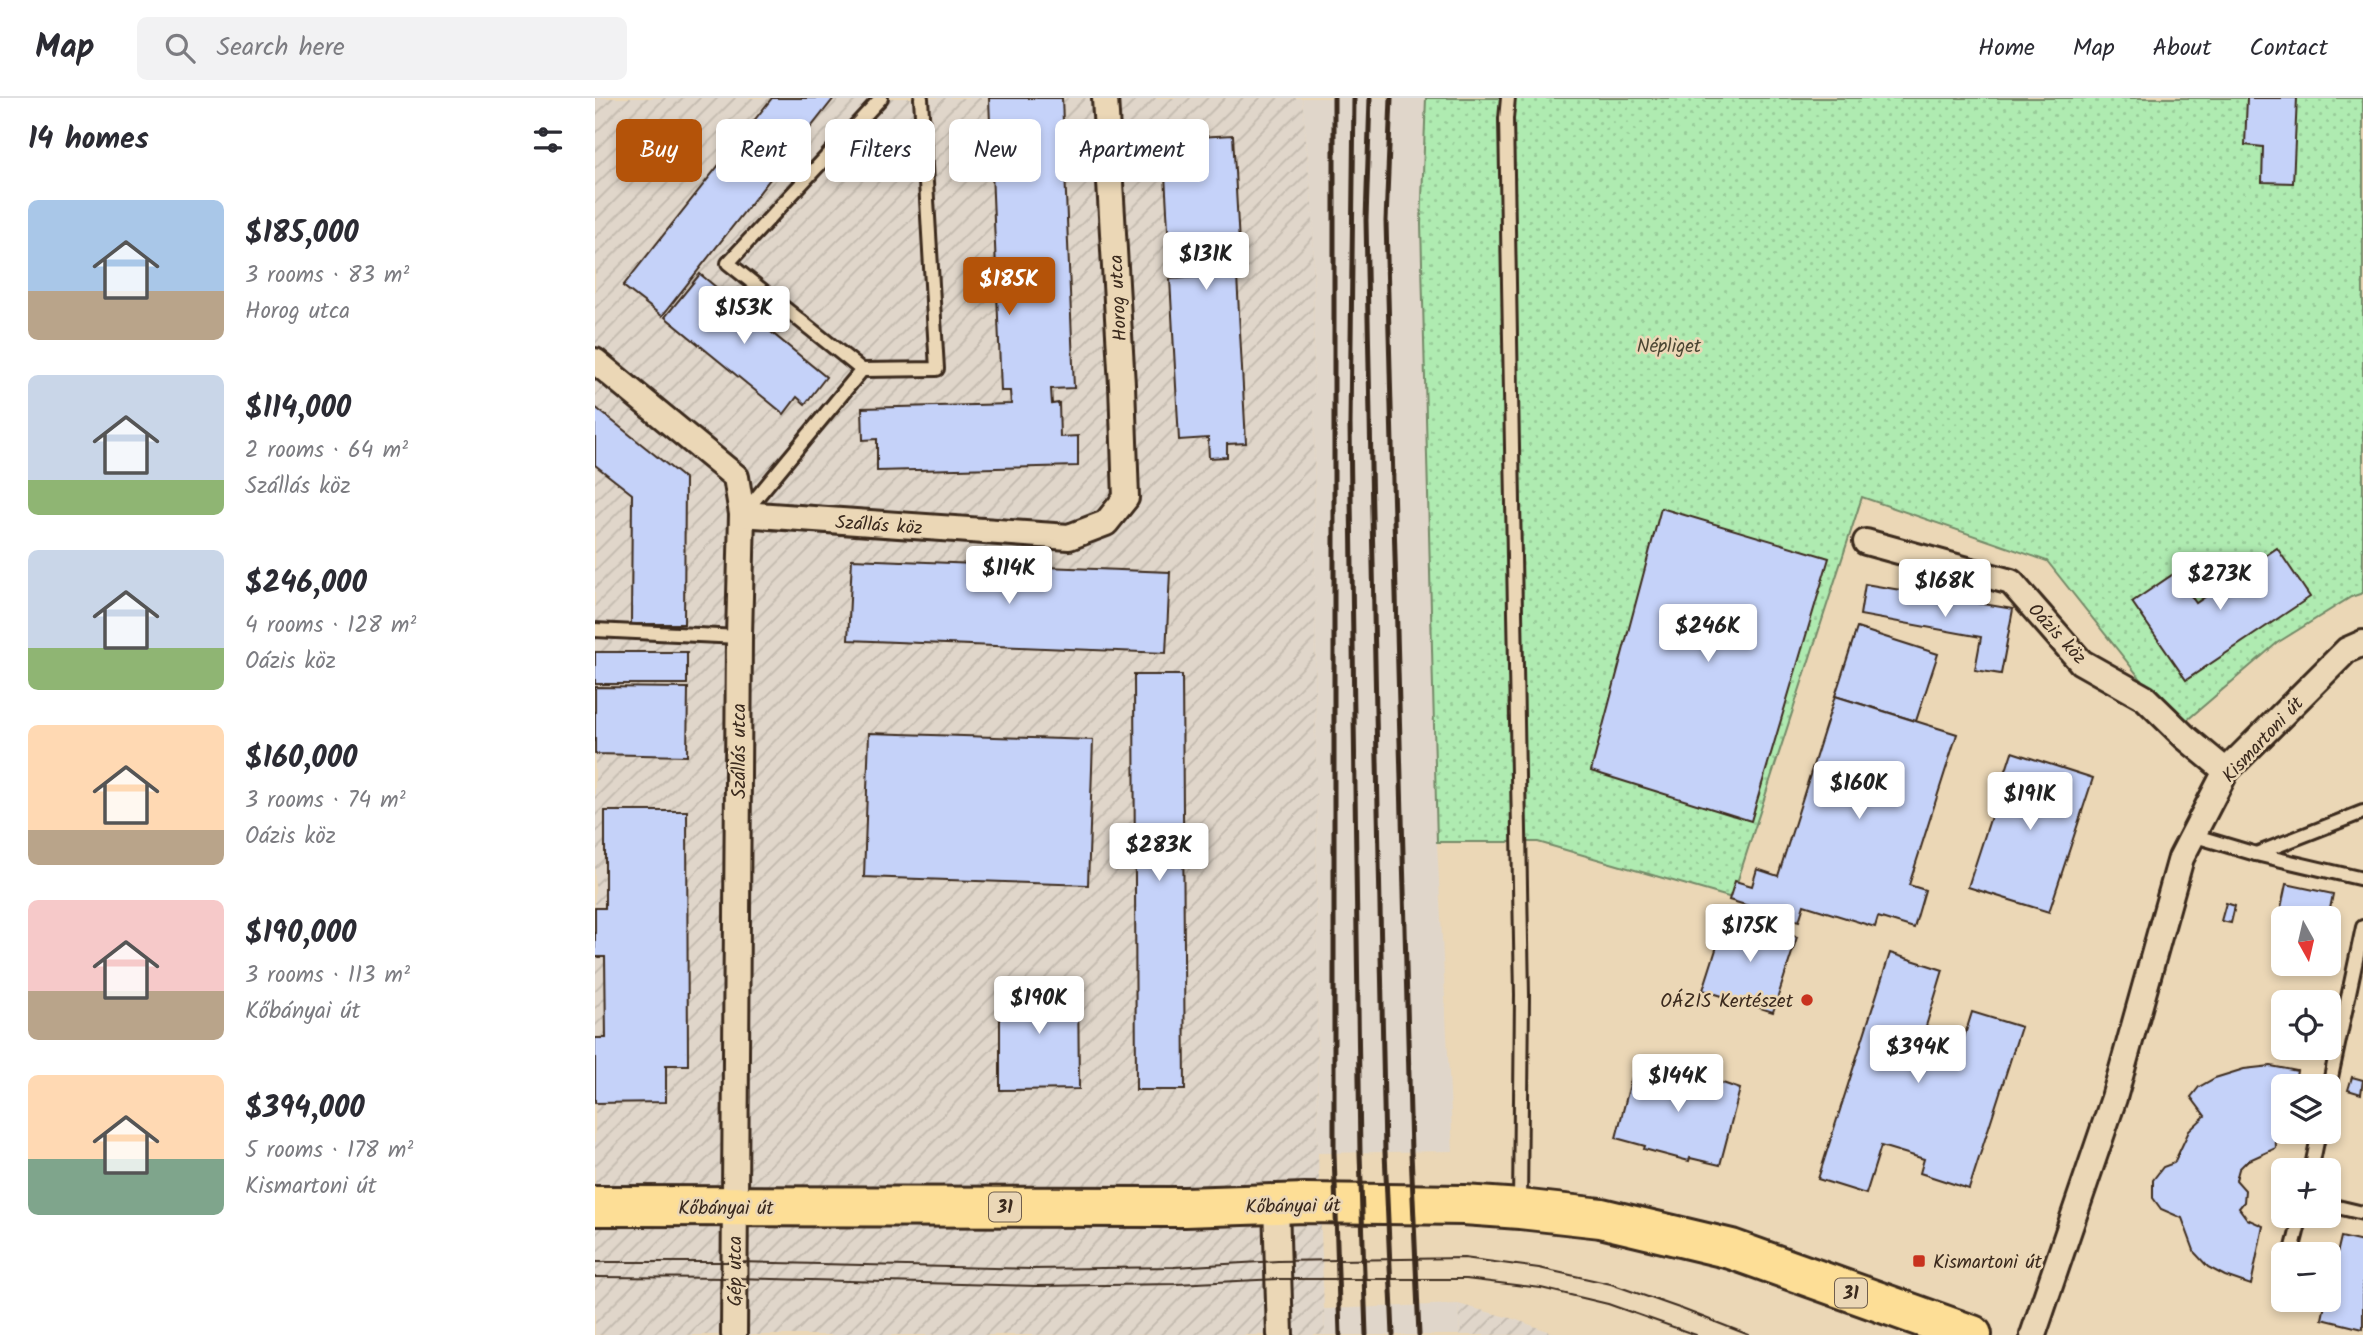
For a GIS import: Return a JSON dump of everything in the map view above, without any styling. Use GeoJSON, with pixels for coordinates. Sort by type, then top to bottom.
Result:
{"type":"FeatureCollection","features":[{"type":"Feature","properties":{"kind":"main road","name":"Kőbányai út"},"geometry":{"type":"LineString","coordinates":[[595,1206],[735,1208],[1464,1205],[1520,1209],[1601,1218],[1731,1249],[1972,1335]]}},
{"type":"Feature","properties":{"kind":"street","name":"Horog utca"},"geometry":{"type":"LineString","coordinates":[[1105,98],[1126,498]]}},
{"type":"Feature","properties":{"kind":"street","name":"Szállás utca"},"geometry":{"type":"LineString","coordinates":[[595,361],[736,477],[742,514],[735,1208]]}},
{"type":"Feature","properties":{"kind":"street","name":"Szállás köz"},"geometry":{"type":"LineString","coordinates":[[742,514],[1069,537],[1106,523],[1126,498]]}},
{"type":"Feature","properties":{"kind":"street","name":"Oázis köz"},"geometry":{"type":"LineString","coordinates":[[1866,542],[2011,582],[2081,662],[2145,698],[2185,737],[2226,771]]}},
{"type":"Feature","properties":{"kind":"street","name":"Kismartoni út"},"geometry":{"type":"LineString","coordinates":[[2033,1335],[2114,1098],[2181,858],[2226,771],[2347,650],[2363,643]]}},
{"type":"Feature","properties":{"kind":"street"},"geometry":{"type":"LineString","coordinates":[[1276,1205],[1280,1335]]}},
{"type":"Feature","properties":{"kind":"street","name":"Gép utca"},"geometry":{"type":"LineString","coordinates":[[734,1335],[735,1208]]}},
{"type":"Feature","properties":{"kind":"lane"},"geometry":{"type":"LineString","coordinates":[[881,98],[728,263],[862,370],[937,369],[921,98]]}},
{"type":"Feature","properties":{"kind":"lane"},"geometry":{"type":"LineString","coordinates":[[1508,98],[1522,995],[1520,1209]]}},
{"type":"Feature","properties":{"kind":"lane"},"geometry":{"type":"LineString","coordinates":[[742,514],[862,370]]}},
{"type":"Feature","properties":{"kind":"lane"},"geometry":{"type":"LineString","coordinates":[[595,630],[739,637]]}},
{"type":"Feature","properties":{"kind":"lane"},"geometry":{"type":"LineString","coordinates":[[2256,854],[2363,812]]}},
{"type":"Feature","properties":{"kind":"lane"},"geometry":{"type":"LineString","coordinates":[[2192,835],[2256,854],[2363,879]]}},
{"type":"Feature","properties":{"kind":"lane"},"geometry":{"type":"LineString","coordinates":[[2332,1074],[2363,927]]}},
{"type":"Feature","properties":{"kind":"lane"},"geometry":{"type":"LineString","coordinates":[[2341,1208],[2363,1213]]}},
{"type":"Feature","properties":{"kind":"shaded area"},"geometry":{"type":"Polygon","coordinates":[[[595,98],[1302,98],[1313,214],[1318,1153],[1325,1335],[595,1335],[595,98]]]}},
{"type":"Feature","properties":{"kind":"shaded area"},"geometry":{"type":"Polygon","coordinates":[[[1302,98],[1426,98],[1421,224],[1437,842],[1453,1151],[1318,1153],[1313,214],[1302,98]]]}},
{"type":"Feature","properties":{"kind":"shaded area"},"geometry":{"type":"Polygon","coordinates":[[[1458,1304],[1460,1335],[1325,1335],[1324,1309],[1458,1304]]]}},
{"type":"Feature","properties":{"kind":"shaded area"},"geometry":{"type":"Polygon","coordinates":[[[1458,1304],[1514,1319],[1559,1335],[1460,1335],[1458,1304]]]}},
{"type":"Feature","properties":{"kind":"green space","name":"Népliget"},"geometry":{"type":"Polygon","coordinates":[[[1426,98],[2363,98],[2363,593],[2351,597],[2277,643],[2179,727],[2047,561],[1862,497],[1732,898],[1538,842],[1437,842],[1421,224],[1426,98]]]}},
{"type":"Feature","properties":{"kind":"building"},"geometry":{"type":"Polygon","coordinates":[[[772,98],[834,98],[811,127],[811,119],[755,119],[772,98]]]}},
{"type":"Feature","properties":{"kind":"building"},"geometry":{"type":"Polygon","coordinates":[[[989,98],[1062,98],[1063,119],[1055,119],[1055,182],[1065,182],[1074,388],[1051,389],[1052,404],[1059,403],[1060,437],[1078,436],[1078,466],[877,471],[877,439],[863,440],[862,408],[1011,404],[1010,391],[1001,391],[992,182],[1041,182],[1041,119],[990,119],[989,98]]]}},
{"type":"Feature","properties":{"kind":"building"},"geometry":{"type":"Polygon","coordinates":[[[2247,98],[2297,98],[2293,183],[2262,182],[2263,147],[2245,145],[2247,98]]]}},
{"type":"Feature","properties":{"kind":"building"},"geometry":{"type":"Polygon","coordinates":[[[1233,135],[1239,244],[1216,245],[1217,276],[1237,276],[1246,443],[1227,444],[1227,457],[1209,458],[1208,438],[1179,440],[1170,279],[1202,277],[1200,246],[1169,247],[1165,182],[1209,182],[1209,136],[1233,135]]]}},
{"type":"Feature","properties":{"kind":"building"},"geometry":{"type":"Polygon","coordinates":[[[716,169],[716,182],[768,182],[662,316],[623,286],[716,169]]]}},
{"type":"Feature","properties":{"kind":"building"},"geometry":{"type":"Polygon","coordinates":[[[700,274],[826,377],[805,404],[797,397],[784,414],[665,317],[700,274]]]}},
{"type":"Feature","properties":{"kind":"building"},"geometry":{"type":"Polygon","coordinates":[[[595,407],[685,479],[684,624],[631,624],[632,494],[595,465],[595,407]]]}},
{"type":"Feature","properties":{"kind":"building"},"geometry":{"type":"Polygon","coordinates":[[[1661,508],[1829,558],[1751,821],[1591,771],[1661,508]]]}},
{"type":"Feature","properties":{"kind":"building"},"geometry":{"type":"Polygon","coordinates":[[[2277,548],[2310,597],[2186,680],[2132,602],[2175,573],[2196,603],[2277,548]]]}},
{"type":"Feature","properties":{"kind":"building"},"geometry":{"type":"Polygon","coordinates":[[[852,559],[1170,572],[1166,653],[848,640],[852,559]]]}},
{"type":"Feature","properties":{"kind":"building"},"geometry":{"type":"Polygon","coordinates":[[[1865,584],[2013,609],[2001,674],[1975,670],[1981,637],[1860,615],[1865,584]]]}},
{"type":"Feature","properties":{"kind":"building"},"geometry":{"type":"Polygon","coordinates":[[[1857,628],[1938,654],[1916,721],[1835,696],[1857,628]]]}},
{"type":"Feature","properties":{"kind":"building"},"geometry":{"type":"Polygon","coordinates":[[[595,652],[687,652],[687,684],[595,684],[595,652]]]}},
{"type":"Feature","properties":{"kind":"building"},"geometry":{"type":"Polygon","coordinates":[[[1134,675],[1182,675],[1185,1090],[1136,1090],[1134,675]]]}},
{"type":"Feature","properties":{"kind":"building"},"geometry":{"type":"Polygon","coordinates":[[[595,687],[688,688],[687,756],[595,754],[595,687]]]}},
{"type":"Feature","properties":{"kind":"building"},"geometry":{"type":"Polygon","coordinates":[[[1835,696],[1957,734],[1909,885],[1925,890],[1914,928],[1878,917],[1875,927],[1804,905],[1799,921],[1729,900],[1735,881],[1752,886],[1757,869],[1778,876],[1835,696]]]}},
{"type":"Feature","properties":{"kind":"building"},"geometry":{"type":"Polygon","coordinates":[[[869,733],[1093,740],[1088,885],[864,877],[869,733]]]}},
{"type":"Feature","properties":{"kind":"building"},"geometry":{"type":"Polygon","coordinates":[[[2012,752],[2093,778],[2049,912],[1968,887],[2012,752]]]}},
{"type":"Feature","properties":{"kind":"building"},"geometry":{"type":"Polygon","coordinates":[[[605,811],[687,811],[688,1065],[666,1065],[666,1102],[595,1103],[595,1038],[606,1038],[605,957],[595,957],[595,908],[605,908],[605,811]]]}},
{"type":"Feature","properties":{"kind":"building"},"geometry":{"type":"Polygon","coordinates":[[[2286,884],[2333,894],[2331,906],[2281,906],[2286,884]]]}},
{"type":"Feature","properties":{"kind":"building"},"geometry":{"type":"Polygon","coordinates":[[[2226,903],[2235,906],[2231,923],[2221,921],[2226,903]]]}},
{"type":"Feature","properties":{"kind":"building"},"geometry":{"type":"Polygon","coordinates":[[[1727,915],[1797,937],[1773,1012],[1703,990],[1727,915]]]}},
{"type":"Feature","properties":{"kind":"building"},"geometry":{"type":"Polygon","coordinates":[[[1890,953],[1943,970],[1926,1026],[1964,1038],[1972,1012],[2021,1027],[1969,1189],[1920,1173],[1924,1159],[1881,1146],[1866,1194],[1818,1179],[1890,953]]]}},
{"type":"Feature","properties":{"kind":"building"},"geometry":{"type":"Polygon","coordinates":[[[1000,982],[1078,982],[1079,1089],[1000,1090],[1000,982]]]}},
{"type":"Feature","properties":{"kind":"building"},"geometry":{"type":"Polygon","coordinates":[[[1636,1061],[1711,1079],[1740,1089],[1720,1165],[1690,1158],[1689,1161],[1616,1138],[1636,1061]]]}},
{"type":"Feature","properties":{"kind":"building"},"geometry":{"type":"Polygon","coordinates":[[[2271,1066],[2297,1071],[2296,1074],[2271,1074],[2271,1144],[2276,1144],[2276,1148],[2247,1161],[2239,1169],[2236,1180],[2245,1190],[2244,1202],[2239,1208],[2247,1219],[2263,1226],[2251,1285],[2208,1267],[2195,1253],[2182,1218],[2161,1209],[2153,1198],[2153,1180],[2163,1167],[2174,1163],[2189,1131],[2205,1116],[2191,1097],[2199,1087],[2215,1078],[2244,1069],[2271,1066]]]}},
{"type":"Feature","properties":{"kind":"building"},"geometry":{"type":"Polygon","coordinates":[[[2352,1077],[2363,1080],[2361,1094],[2348,1090],[2352,1077]]]}},
{"type":"Feature","properties":{"kind":"building"},"geometry":{"type":"Polygon","coordinates":[[[2341,1237],[2363,1242],[2363,1329],[2322,1319],[2323,1312],[2341,1312],[2341,1237]]]}},
{"type":"Feature","properties":{"kind":"tram line"},"geometry":{"type":"LineString","coordinates":[[595,1262],[735,1262],[1032,1269],[1464,1258],[1539,1268],[1611,1284],[1749,1335]]}},
{"type":"Feature","properties":{"kind":"tram line"},"geometry":{"type":"LineString","coordinates":[[595,1277],[1037,1286],[1278,1279],[1466,1279],[1541,1288],[1608,1304],[1696,1335]]}},
{"type":"Feature","properties":{"kind":"railway"},"geometry":{"type":"LineString","coordinates":[[1334,98],[1334,1153],[1340,1335]]}},
{"type":"Feature","properties":{"kind":"railway"},"geometry":{"type":"LineString","coordinates":[[1354,98],[1350,424],[1360,1153],[1366,1335]]}},
{"type":"Feature","properties":{"kind":"railway"},"geometry":{"type":"LineString","coordinates":[[1370,98],[1366,220],[1385,1152],[1393,1335]]}},
{"type":"Feature","properties":{"kind":"railway"},"geometry":{"type":"LineString","coordinates":[[1391,98],[1386,221],[1411,1152],[1419,1335]]}},
{"type":"Feature","properties":{"kind":"place","name":"OÁZIS Kertészet"},"geometry":{"type":"Point","coordinates":[1807,1000]}},
{"type":"Feature","properties":{"kind":"place","name":"Kismartoni út"},"geometry":{"type":"Point","coordinates":[1919,1261]}}]}
